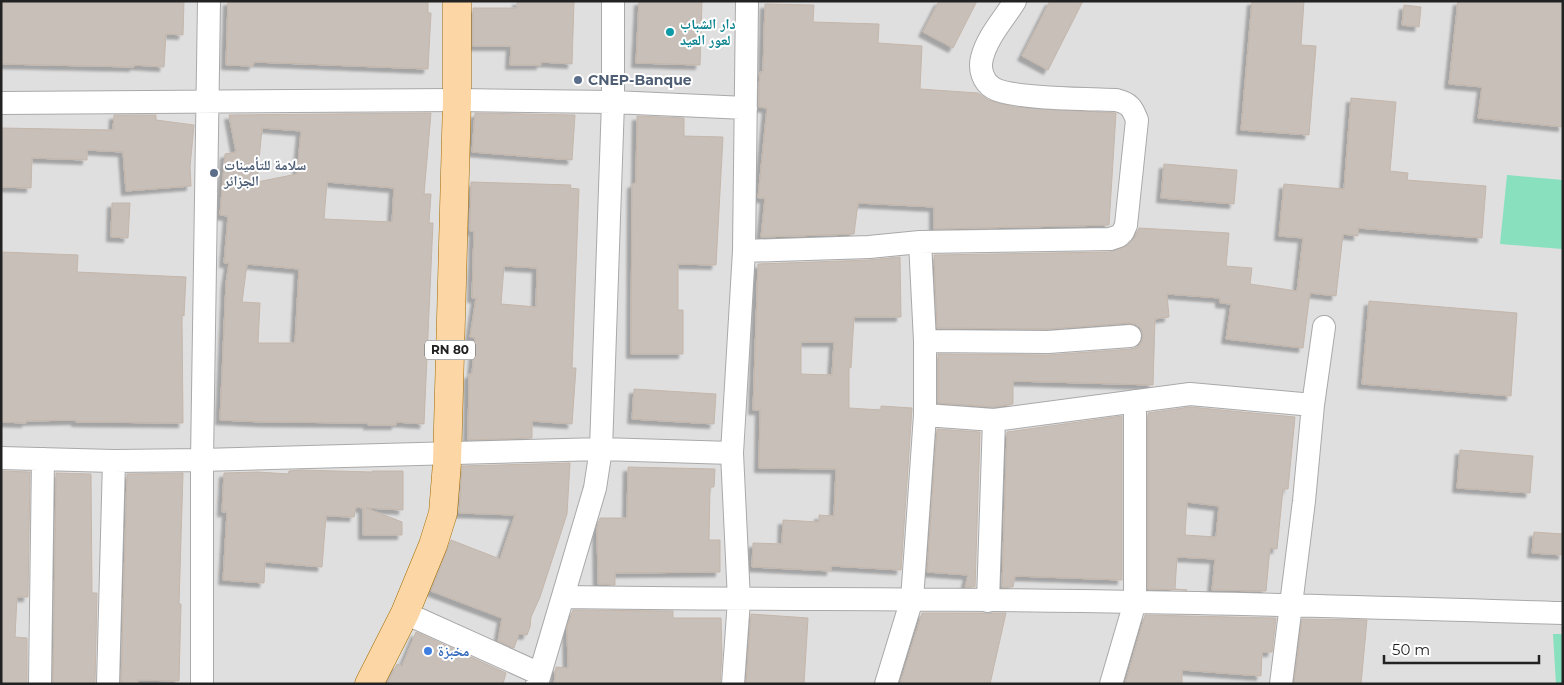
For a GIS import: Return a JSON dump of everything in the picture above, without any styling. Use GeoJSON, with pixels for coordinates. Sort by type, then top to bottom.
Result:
{"type":"FeatureCollection","features":[{"type":"Feature","properties":{"kind":"main road","name":"RN 80"},"geometry":{"type":"LineString","coordinates":[[369,684],[405,613],[433,544],[443,513],[448,452],[457,100],[457,1]]}},
{"type":"Feature","properties":{"kind":"street"},"geometry":{"type":"LineString","coordinates":[[202,684],[202,460],[209,1]]}},
{"type":"Feature","properties":{"kind":"street"},"geometry":{"type":"LineString","coordinates":[[405,613],[539,679],[595,488],[601,449],[613,102],[613,1]]}},
{"type":"Feature","properties":{"kind":"street"},"geometry":{"type":"LineString","coordinates":[[733,684],[739,600],[732,453],[744,251],[747,1]]}},
{"type":"Feature","properties":{"kind":"street"},"geometry":{"type":"LineString","coordinates":[[744,251],[869,247],[920,242],[1110,239],[1119,236],[1126,225],[1137,120],[1132,108],[1127,103],[1116,100],[1017,95],[994,89],[985,81],[981,69],[987,43],[1015,1]]}},
{"type":"Feature","properties":{"kind":"street"},"geometry":{"type":"LineString","coordinates":[[1,103],[457,100],[613,102],[746,108]]}},
{"type":"Feature","properties":{"kind":"street"},"geometry":{"type":"LineString","coordinates":[[886,684],[912,599],[924,415],[925,341],[920,242]]}},
{"type":"Feature","properties":{"kind":"street"},"geometry":{"type":"LineString","coordinates":[[1281,684],[1304,501],[1313,405],[1324,327]]}},
{"type":"Feature","properties":{"kind":"street"},"geometry":{"type":"LineString","coordinates":[[925,341],[1048,342],[1130,336]]}},
{"type":"Feature","properties":{"kind":"street"},"geometry":{"type":"LineString","coordinates":[[924,415],[994,420],[1190,394],[1313,405]]}},
{"type":"Feature","properties":{"kind":"street"},"geometry":{"type":"LineString","coordinates":[[1112,684],[1135,602],[1135,401]]}},
{"type":"Feature","properties":{"kind":"street"},"geometry":{"type":"LineString","coordinates":[[988,601],[994,420]]}},
{"type":"Feature","properties":{"kind":"street"},"geometry":{"type":"LineString","coordinates":[[1,458],[114,461],[202,460],[601,449],[732,453]]}},
{"type":"Feature","properties":{"kind":"street"},"geometry":{"type":"LineString","coordinates":[[40,684],[43,459]]}},
{"type":"Feature","properties":{"kind":"street"},"geometry":{"type":"LineString","coordinates":[[108,684],[114,461]]}},
{"type":"Feature","properties":{"kind":"street"},"geometry":{"type":"LineString","coordinates":[[563,597],[1135,602],[1563,613]]}},
{"type":"Feature","properties":{"kind":"shaded area"},"geometry":{"type":"Polygon","coordinates":[[[1,1],[1563,1],[1563,684],[1,684],[1,1]]]}},
{"type":"Feature","properties":{"kind":"green space"},"geometry":{"type":"Polygon","coordinates":[[[1507,175],[1563,180],[1563,249],[1500,244],[1507,175]]]}},
{"type":"Feature","properties":{"kind":"green space"},"geometry":{"type":"Polygon","coordinates":[[[1553,634],[1563,634],[1563,684],[1556,684],[1553,634]]]}},
{"type":"Feature","properties":{"kind":"building"},"geometry":{"type":"Polygon","coordinates":[[[1,1],[184,1],[183,35],[166,34],[164,67],[1,64],[1,1]]]}},
{"type":"Feature","properties":{"kind":"building"},"geometry":{"type":"Polygon","coordinates":[[[228,1],[428,1],[428,13],[431,13],[428,69],[254,62],[253,66],[226,65],[228,1]]]}},
{"type":"Feature","properties":{"kind":"building"},"geometry":{"type":"Polygon","coordinates":[[[517,1],[574,1],[572,64],[541,62],[541,65],[510,65],[511,46],[473,46],[473,8],[517,8],[517,1]]]}},
{"type":"Feature","properties":{"kind":"building","name":"دار الشباب لعور العيد"},"geometry":{"type":"Polygon","coordinates":[[[639,1],[702,1],[700,65],[636,63],[639,1]]]}},
{"type":"Feature","properties":{"kind":"building"},"geometry":{"type":"Polygon","coordinates":[[[939,1],[977,1],[953,48],[923,32],[939,1]]]}},
{"type":"Feature","properties":{"kind":"building"},"geometry":{"type":"Polygon","coordinates":[[[1050,1],[1083,1],[1048,70],[1022,56],[1050,1]]]}},
{"type":"Feature","properties":{"kind":"building"},"geometry":{"type":"Polygon","coordinates":[[[1252,1],[1304,1],[1301,45],[1316,46],[1309,135],[1241,130],[1252,1]]]}},
{"type":"Feature","properties":{"kind":"building"},"geometry":{"type":"Polygon","coordinates":[[[1458,1],[1563,1],[1563,127],[1478,118],[1482,87],[1449,84],[1458,1]]]}},
{"type":"Feature","properties":{"kind":"building"},"geometry":{"type":"Polygon","coordinates":[[[765,4],[814,5],[813,22],[879,24],[878,43],[922,46],[920,89],[978,93],[988,100],[1014,107],[1116,113],[1109,225],[934,229],[934,207],[858,203],[854,234],[761,237],[765,198],[758,198],[767,108],[759,107],[759,89],[760,72],[763,72],[765,4]]]}},
{"type":"Feature","properties":{"kind":"building"},"geometry":{"type":"Polygon","coordinates":[[[1404,5],[1421,7],[1419,27],[1402,25],[1404,5]]]}},
{"type":"Feature","properties":{"kind":"building"},"geometry":{"type":"Polygon","coordinates":[[[1351,98],[1396,102],[1390,171],[1408,173],[1407,180],[1486,186],[1482,238],[1358,228],[1358,236],[1343,234],[1336,296],[1310,293],[1303,348],[1226,339],[1231,304],[1220,303],[1220,298],[1167,294],[1169,317],[1155,319],[1153,385],[1013,381],[1013,404],[994,407],[938,403],[938,354],[1048,355],[1131,349],[1138,347],[1143,336],[1141,328],[1129,323],[1048,329],[937,328],[934,255],[1110,252],[1128,245],[1135,237],[1139,228],[1229,233],[1226,266],[1252,268],[1250,284],[1297,291],[1303,238],[1279,236],[1284,184],[1344,189],[1351,98]]]}},
{"type":"Feature","properties":{"kind":"building"},"geometry":{"type":"Polygon","coordinates":[[[431,113],[424,194],[431,194],[429,223],[433,223],[424,424],[396,422],[396,425],[368,425],[368,423],[220,420],[226,283],[229,263],[224,263],[228,216],[220,215],[225,154],[236,152],[229,115],[431,113]],[[262,128],[257,182],[297,174],[301,131],[262,128]],[[327,182],[324,219],[392,222],[394,188],[327,182]],[[247,264],[242,302],[260,303],[258,343],[295,343],[299,269],[247,264]]]}},
{"type":"Feature","properties":{"kind":"building"},"geometry":{"type":"Polygon","coordinates":[[[475,113],[575,115],[572,160],[472,152],[475,113]]]}},
{"type":"Feature","properties":{"kind":"building"},"geometry":{"type":"Polygon","coordinates":[[[114,115],[156,115],[156,120],[194,125],[190,167],[191,186],[126,191],[123,152],[87,150],[87,160],[32,158],[31,188],[1,187],[1,128],[113,130],[114,115]]]}},
{"type":"Feature","properties":{"kind":"building"},"geometry":{"type":"Polygon","coordinates":[[[637,116],[684,118],[684,136],[723,137],[716,265],[678,264],[678,310],[683,310],[683,354],[631,354],[632,184],[636,183],[637,116]]]}},
{"type":"Feature","properties":{"kind":"building"},"geometry":{"type":"Polygon","coordinates":[[[1164,164],[1237,170],[1234,204],[1161,198],[1164,164]]]}},
{"type":"Feature","properties":{"kind":"building"},"geometry":{"type":"Polygon","coordinates":[[[471,182],[571,185],[570,188],[579,189],[572,368],[576,368],[572,424],[532,421],[532,438],[468,440],[469,374],[472,374],[475,338],[470,337],[476,298],[472,298],[474,231],[470,231],[471,182]],[[504,266],[501,304],[536,307],[537,268],[504,266]]]}},
{"type":"Feature","properties":{"kind":"building"},"geometry":{"type":"Polygon","coordinates":[[[112,203],[130,203],[128,238],[111,237],[112,203]]]}},
{"type":"Feature","properties":{"kind":"building"},"geometry":{"type":"Polygon","coordinates":[[[1,252],[78,255],[77,272],[186,277],[184,316],[182,315],[183,423],[76,422],[76,420],[26,421],[26,423],[1,422],[1,252]]]}},
{"type":"Feature","properties":{"kind":"building"},"geometry":{"type":"Polygon","coordinates":[[[900,257],[901,317],[854,317],[851,368],[849,367],[849,408],[881,410],[881,406],[912,408],[901,570],[831,566],[831,571],[752,567],[753,543],[782,544],[783,520],[819,522],[819,515],[834,516],[836,469],[759,468],[760,410],[753,410],[758,264],[900,257]],[[801,342],[801,374],[832,375],[834,342],[801,342]]]}},
{"type":"Feature","properties":{"kind":"building"},"geometry":{"type":"Polygon","coordinates":[[[1369,301],[1517,313],[1511,396],[1362,384],[1369,301]]]}},
{"type":"Feature","properties":{"kind":"building"},"geometry":{"type":"Polygon","coordinates":[[[634,389],[716,394],[714,424],[632,419],[634,389]]]}},
{"type":"Feature","properties":{"kind":"building"},"geometry":{"type":"Polygon","coordinates":[[[1190,407],[1295,417],[1288,489],[1283,489],[1277,549],[1270,548],[1266,591],[1212,590],[1215,559],[1177,557],[1175,589],[1187,590],[1148,589],[1148,413],[1190,407]],[[1187,502],[1185,535],[1216,537],[1219,506],[1187,502]]]}},
{"type":"Feature","properties":{"kind":"building"},"geometry":{"type":"Polygon","coordinates":[[[1122,416],[1122,580],[1015,576],[1013,587],[1002,587],[1007,432],[1122,416]]]}},
{"type":"Feature","properties":{"kind":"building"},"geometry":{"type":"Polygon","coordinates":[[[937,429],[980,432],[975,587],[965,587],[968,575],[927,572],[937,429]]]}},
{"type":"Feature","properties":{"kind":"building"},"geometry":{"type":"Polygon","coordinates":[[[1460,450],[1533,456],[1530,493],[1457,488],[1460,450]]]}},
{"type":"Feature","properties":{"kind":"building"},"geometry":{"type":"Polygon","coordinates":[[[570,463],[567,514],[540,597],[531,617],[527,635],[519,634],[514,648],[498,641],[502,618],[431,591],[451,540],[500,559],[515,515],[459,513],[462,466],[570,463]]]}},
{"type":"Feature","properties":{"kind":"building"},"geometry":{"type":"Polygon","coordinates":[[[628,467],[715,469],[714,487],[710,487],[709,540],[720,540],[720,572],[615,573],[615,585],[598,584],[597,527],[600,518],[627,518],[628,467]]]}},
{"type":"Feature","properties":{"kind":"building"},"geometry":{"type":"Polygon","coordinates":[[[1,471],[30,472],[28,597],[17,597],[15,637],[27,638],[27,684],[1,684],[1,471]]]}},
{"type":"Feature","properties":{"kind":"building"},"geometry":{"type":"Polygon","coordinates":[[[289,471],[403,471],[403,510],[366,508],[402,522],[402,535],[363,535],[363,508],[356,507],[354,517],[326,516],[322,567],[265,562],[264,583],[223,580],[227,512],[222,512],[224,473],[258,472],[288,474],[289,471]]]}},
{"type":"Feature","properties":{"kind":"building"},"geometry":{"type":"Polygon","coordinates":[[[56,473],[91,474],[92,593],[97,593],[95,684],[53,684],[56,473]]]}},
{"type":"Feature","properties":{"kind":"building"},"geometry":{"type":"Polygon","coordinates":[[[183,473],[179,681],[138,680],[138,684],[121,684],[127,474],[183,473]]]}},
{"type":"Feature","properties":{"kind":"building"},"geometry":{"type":"Polygon","coordinates":[[[1534,532],[1563,534],[1563,555],[1532,553],[1534,532]]]}},
{"type":"Feature","properties":{"kind":"building"},"geometry":{"type":"Polygon","coordinates":[[[573,610],[673,611],[673,618],[721,618],[722,655],[720,684],[554,684],[556,667],[568,668],[567,627],[573,610]]]}},
{"type":"Feature","properties":{"kind":"building"},"geometry":{"type":"Polygon","coordinates":[[[922,613],[1006,613],[990,684],[900,684],[922,613]]]}},
{"type":"Feature","properties":{"kind":"building"},"geometry":{"type":"Polygon","coordinates":[[[751,614],[808,618],[804,684],[746,684],[751,614]]]}},
{"type":"Feature","properties":{"kind":"building"},"geometry":{"type":"Polygon","coordinates":[[[1145,615],[1276,618],[1272,652],[1262,652],[1261,676],[1182,670],[1182,684],[1125,684],[1145,615]]]}},
{"type":"Feature","properties":{"kind":"building"},"geometry":{"type":"Polygon","coordinates":[[[1302,619],[1367,620],[1361,684],[1294,684],[1302,619]]]}},
{"type":"Feature","properties":{"kind":"building"},"geometry":{"type":"Polygon","coordinates":[[[416,632],[506,673],[503,684],[387,684],[397,664],[402,666],[416,632]]]}},
{"type":"Feature","properties":{"kind":"place","name":"دار الشباب لعور العيد"},"geometry":{"type":"Point","coordinates":[670,32]}},
{"type":"Feature","properties":{"kind":"place","name":"CNEP-Banque"},"geometry":{"type":"Point","coordinates":[578,80]}},
{"type":"Feature","properties":{"kind":"place","name":"سلامة للتأمينات الجزائر"},"geometry":{"type":"Point","coordinates":[214,173]}},
{"type":"Feature","properties":{"kind":"place","name":"مخبزة"},"geometry":{"type":"Point","coordinates":[428,651]}}]}
